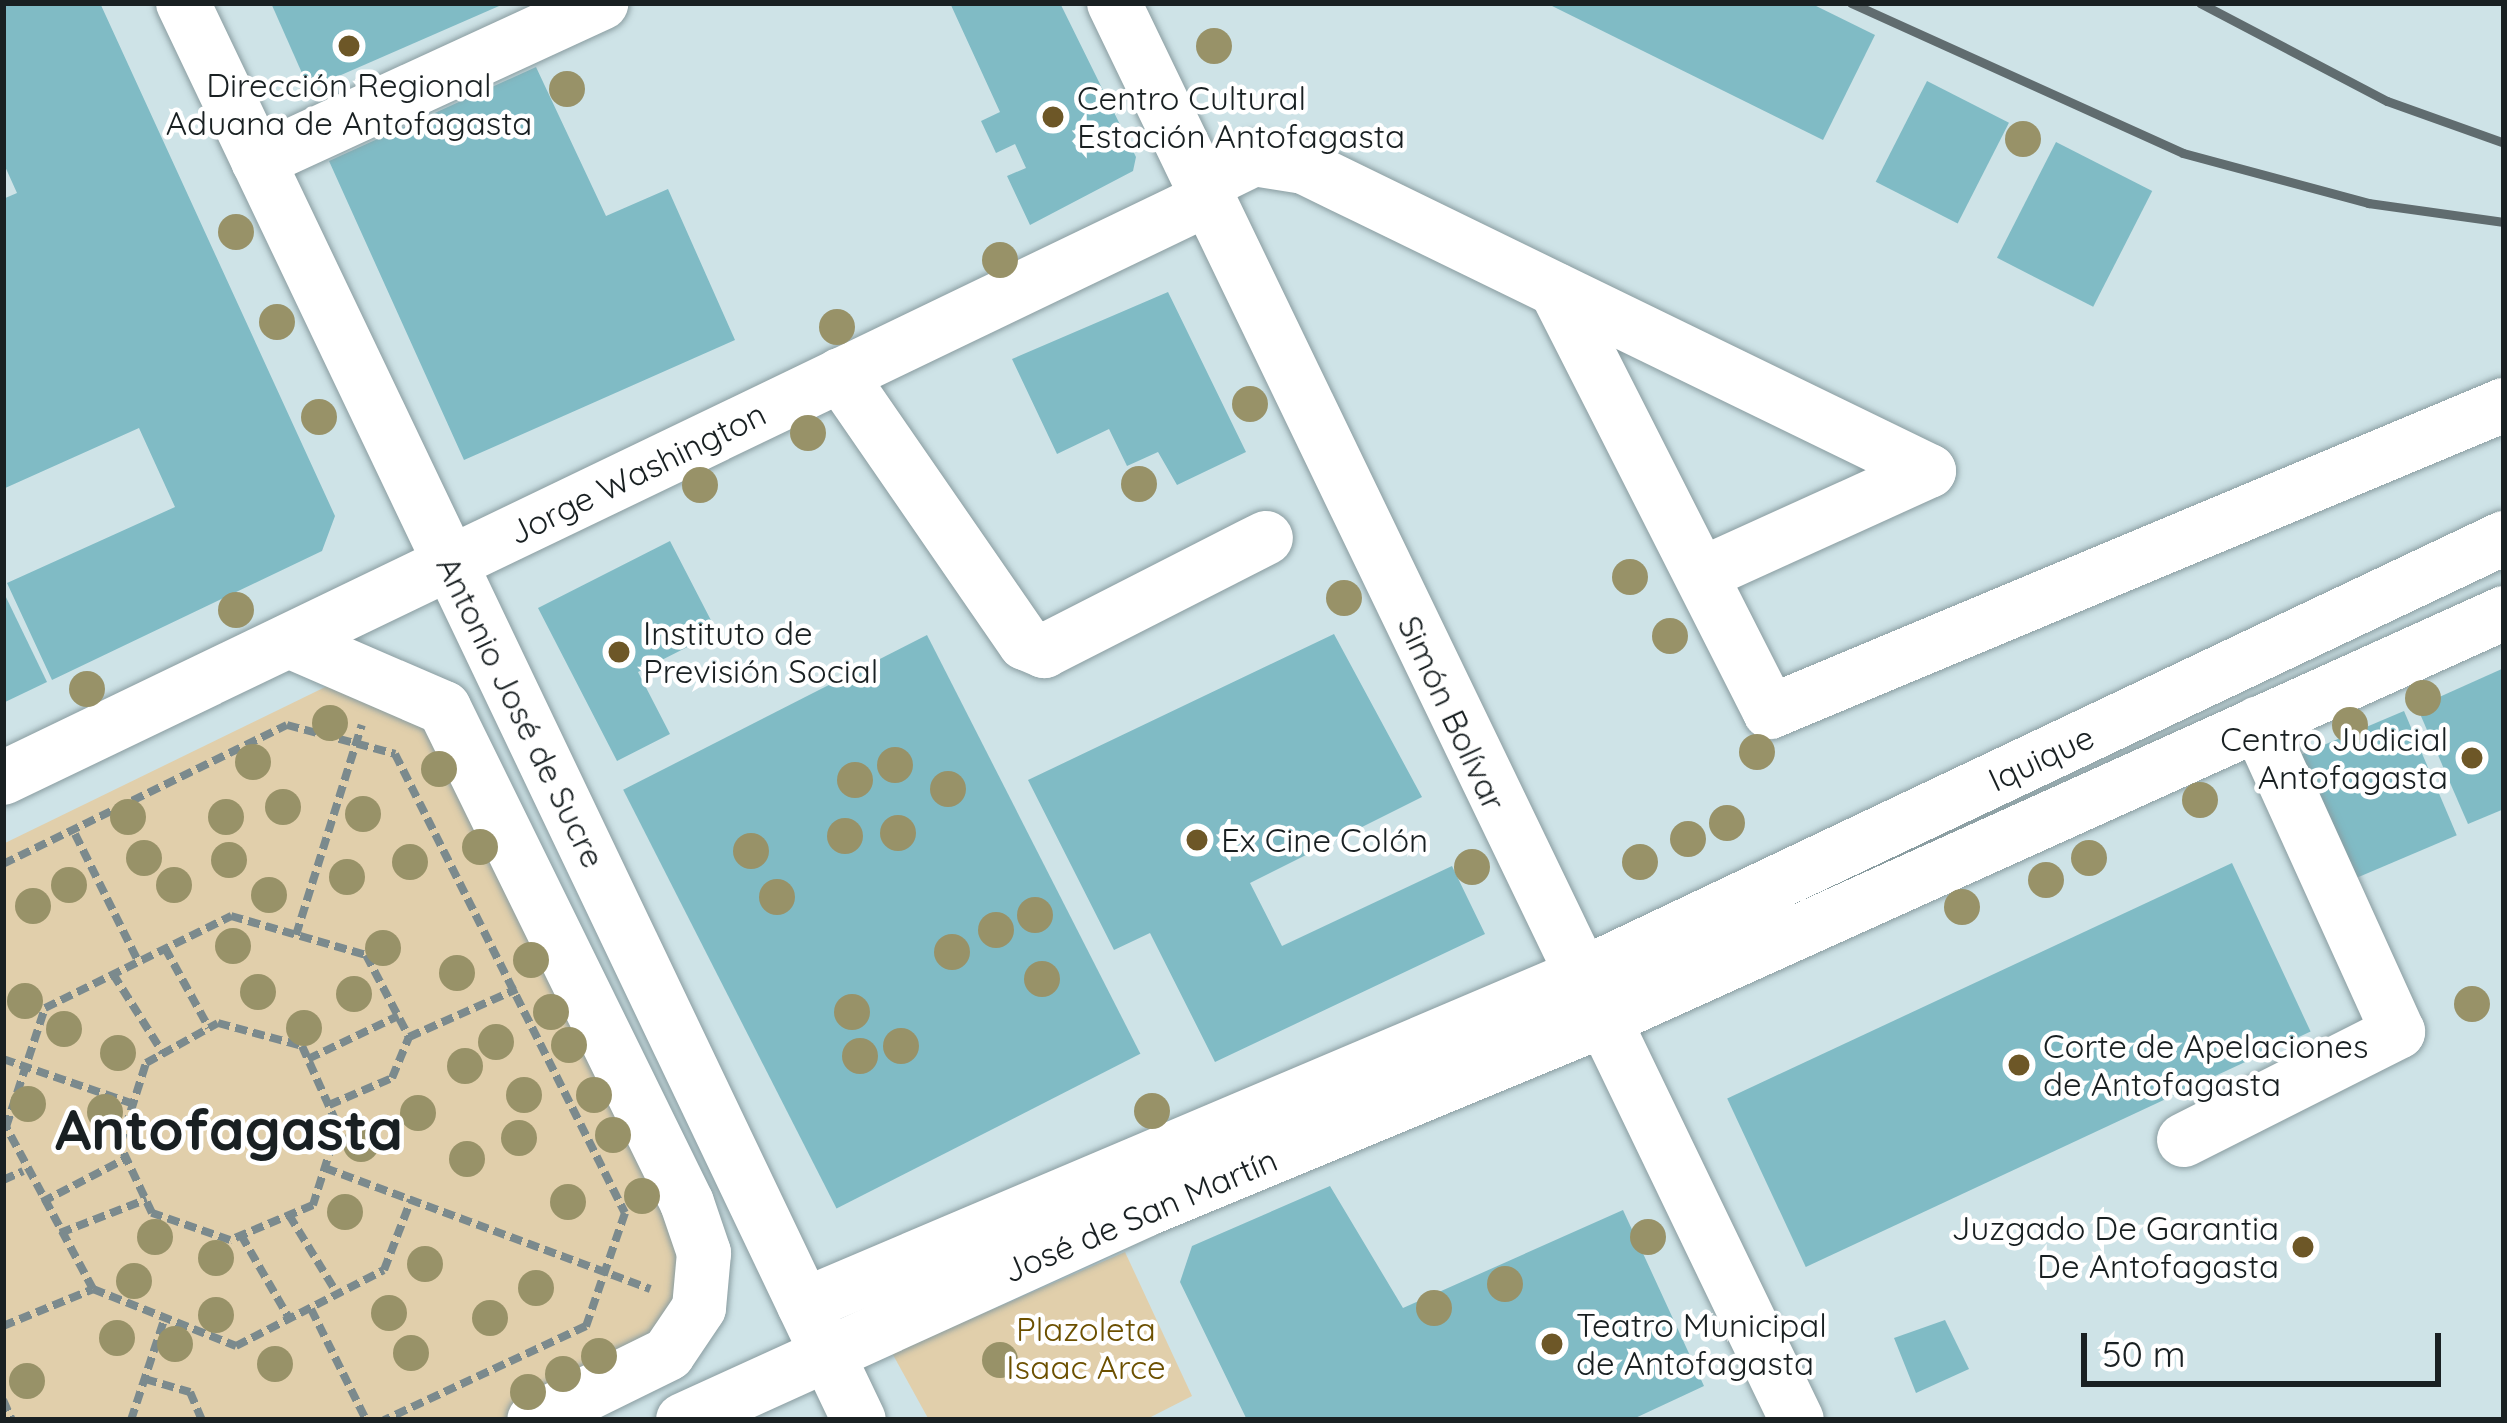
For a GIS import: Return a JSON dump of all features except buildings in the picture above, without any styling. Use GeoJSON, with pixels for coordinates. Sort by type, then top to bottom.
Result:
{"type":"FeatureCollection","features":[{"type":"Feature","properties":{"kind":"street","name":"Antonio José de Sucre"},"geometry":{"type":"LineString","coordinates":[[183,3],[860,1420]]}},
{"type":"Feature","properties":{"kind":"street"},"geometry":{"type":"LineString","coordinates":[[258,160],[602,3]]}},
{"type":"Feature","properties":{"kind":"street","name":"Simón Bolívar"},"geometry":{"type":"LineString","coordinates":[[1114,3],[1589,999],[1797,1420]]}},
{"type":"Feature","properties":{"kind":"street","name":"Jorge Washington"},"geometry":{"type":"LineString","coordinates":[[3,778],[841,376],[1204,192],[1254,159],[1304,166],[1929,471],[1702,574]]}},
{"type":"Feature","properties":{"kind":"street"},"geometry":{"type":"LineString","coordinates":[[1556,290],[1770,712],[2504,405]]}},
{"type":"Feature","properties":{"kind":"street"},"geometry":{"type":"LineString","coordinates":[[841,376],[1025,643],[1044,651],[1266,538]]}},
{"type":"Feature","properties":{"kind":"street","name":"Iquique"},"geometry":{"type":"LineString","coordinates":[[1589,999],[2504,538]]}},
{"type":"Feature","properties":{"kind":"street","name":"Iquique"},"geometry":{"type":"LineString","coordinates":[[1589,999],[2258,723],[2504,613]]}},
{"type":"Feature","properties":{"kind":"street"},"geometry":{"type":"LineString","coordinates":[[289,640],[444,708],[687,1203],[704,1253],[699,1308],[668,1354],[533,1420]]}},
{"type":"Feature","properties":{"kind":"street"},"geometry":{"type":"LineString","coordinates":[[2184,1140],[2398,1032],[2258,723]]}},
{"type":"Feature","properties":{"kind":"street","name":"José de San Martín"},"geometry":{"type":"LineString","coordinates":[[805,1305],[1589,999]]}},
{"type":"Feature","properties":{"kind":"street","name":"José de San Martín"},"geometry":{"type":"LineString","coordinates":[[683,1420],[1147,1209],[1589,999]]}},
{"type":"Feature","properties":{"kind":"path"},"geometry":{"type":"LineString","coordinates":[[296,935],[354,743],[382,681]]}},
{"type":"Feature","properties":{"kind":"path"},"geometry":{"type":"LineString","coordinates":[[3,863],[75,833],[287,725],[395,754],[517,989],[625,1213],[586,1326],[384,1420]]}},
{"type":"Feature","properties":{"kind":"path"},"geometry":{"type":"LineString","coordinates":[[75,833],[138,962]]}},
{"type":"Feature","properties":{"kind":"path"},"geometry":{"type":"LineString","coordinates":[[409,1037],[366,955],[231,916],[45,1008],[22,1066],[6,1127],[23,1171],[92,1289],[236,1346],[384,1270],[411,1200]]}},
{"type":"Feature","properties":{"kind":"path"},"geometry":{"type":"LineString","coordinates":[[165,948],[209,1028]]}},
{"type":"Feature","properties":{"kind":"path"},"geometry":{"type":"LineString","coordinates":[[113,974],[163,1053]]}},
{"type":"Feature","properties":{"kind":"path"},"geometry":{"type":"LineString","coordinates":[[329,1105],[392,1078],[409,1037],[517,989]]}},
{"type":"Feature","properties":{"kind":"path"},"geometry":{"type":"LineString","coordinates":[[308,1059],[398,1016]]}},
{"type":"Feature","properties":{"kind":"path"},"geometry":{"type":"LineString","coordinates":[[218,1023],[302,1046],[338,1126],[313,1205],[230,1240],[152,1213],[121,1145],[146,1063],[163,1053],[218,1023]]}},
{"type":"Feature","properties":{"kind":"path"},"geometry":{"type":"LineString","coordinates":[[3,1059],[134,1104]]}},
{"type":"Feature","properties":{"kind":"path"},"geometry":{"type":"LineString","coordinates":[[42,1202],[127,1158]]}},
{"type":"Feature","properties":{"kind":"path"},"geometry":{"type":"LineString","coordinates":[[325,1168],[699,1308]]}},
{"type":"Feature","properties":{"kind":"path"},"geometry":{"type":"LineString","coordinates":[[3,1180],[23,1171]]}},
{"type":"Feature","properties":{"kind":"path"},"geometry":{"type":"LineString","coordinates":[[60,1233],[147,1199]]}},
{"type":"Feature","properties":{"kind":"path"},"geometry":{"type":"LineString","coordinates":[[289,1215],[338,1295]]}},
{"type":"Feature","properties":{"kind":"path"},"geometry":{"type":"LineString","coordinates":[[241,1235],[290,1320]]}},
{"type":"Feature","properties":{"kind":"path"},"geometry":{"type":"LineString","coordinates":[[3,1326],[92,1289]]}},
{"type":"Feature","properties":{"kind":"path"},"geometry":{"type":"LineString","coordinates":[[311,1310],[366,1420]]}},
{"type":"Feature","properties":{"kind":"path"},"geometry":{"type":"LineString","coordinates":[[130,1419],[164,1320]]}},
{"type":"Feature","properties":{"kind":"path"},"geometry":{"type":"LineString","coordinates":[[145,1379],[190,1392],[202,1420]]}},
{"type":"Feature","properties":{"kind":"path"},"geometry":{"type":"LineString","coordinates":[[3,1400],[12,1420]]}},
{"type":"Feature","properties":{"kind":"green space"},"geometry":{"type":"Polygon","coordinates":[[[354,673],[444,708],[687,1203],[699,1308],[519,1420],[3,1420],[3,844],[354,673]]]}},
{"type":"Feature","properties":{"kind":"green space","name":"Plazoleta Isaac Arce"},"geometry":{"type":"Polygon","coordinates":[[[1125,1252],[1192,1396],[1145,1420],[929,1420],[892,1353],[1125,1252]]]}},
{"type":"Feature","properties":{"kind":"railway"},"geometry":{"type":"LineString","coordinates":[[1851,3],[2183,153],[2368,203],[2504,222]]}},
{"type":"Feature","properties":{"kind":"railway"},"geometry":{"type":"LineString","coordinates":[[2200,3],[2387,101],[2504,143]]}},
{"type":"Feature","properties":{"kind":"place","name":"Dirección Regional Aduana de Antofagasta"},"geometry":{"type":"Point","coordinates":[349,46]}},
{"type":"Feature","properties":{"kind":"place","name":"Centro Cultural Estación Antofagasta"},"geometry":{"type":"Point","coordinates":[1053,117]}},
{"type":"Feature","properties":{"kind":"place","name":"Instituto de Previsión Social"},"geometry":{"type":"Point","coordinates":[619,652]}},
{"type":"Feature","properties":{"kind":"place","name":"Centro Judicial Antofagasta"},"geometry":{"type":"Point","coordinates":[2472,758]}},
{"type":"Feature","properties":{"kind":"place","name":"Ex Cine Colón"},"geometry":{"type":"Point","coordinates":[1197,840]}},
{"type":"Feature","properties":{"kind":"place","name":"Corte de Apelaciones de Antofagasta"},"geometry":{"type":"Point","coordinates":[2019,1065]}},
{"type":"Feature","properties":{"kind":"place","name":"Juzgado De Garantia De Antofagasta"},"geometry":{"type":"Point","coordinates":[2303,1247]}},
{"type":"Feature","properties":{"kind":"place","name":"Teatro Municipal de Antofagasta"},"geometry":{"type":"Point","coordinates":[1552,1344]}},
{"type":"Feature","properties":{"kind":"district","name":"Antofagasta"},"geometry":{"type":"Point","coordinates":[229,1129]}}]}
